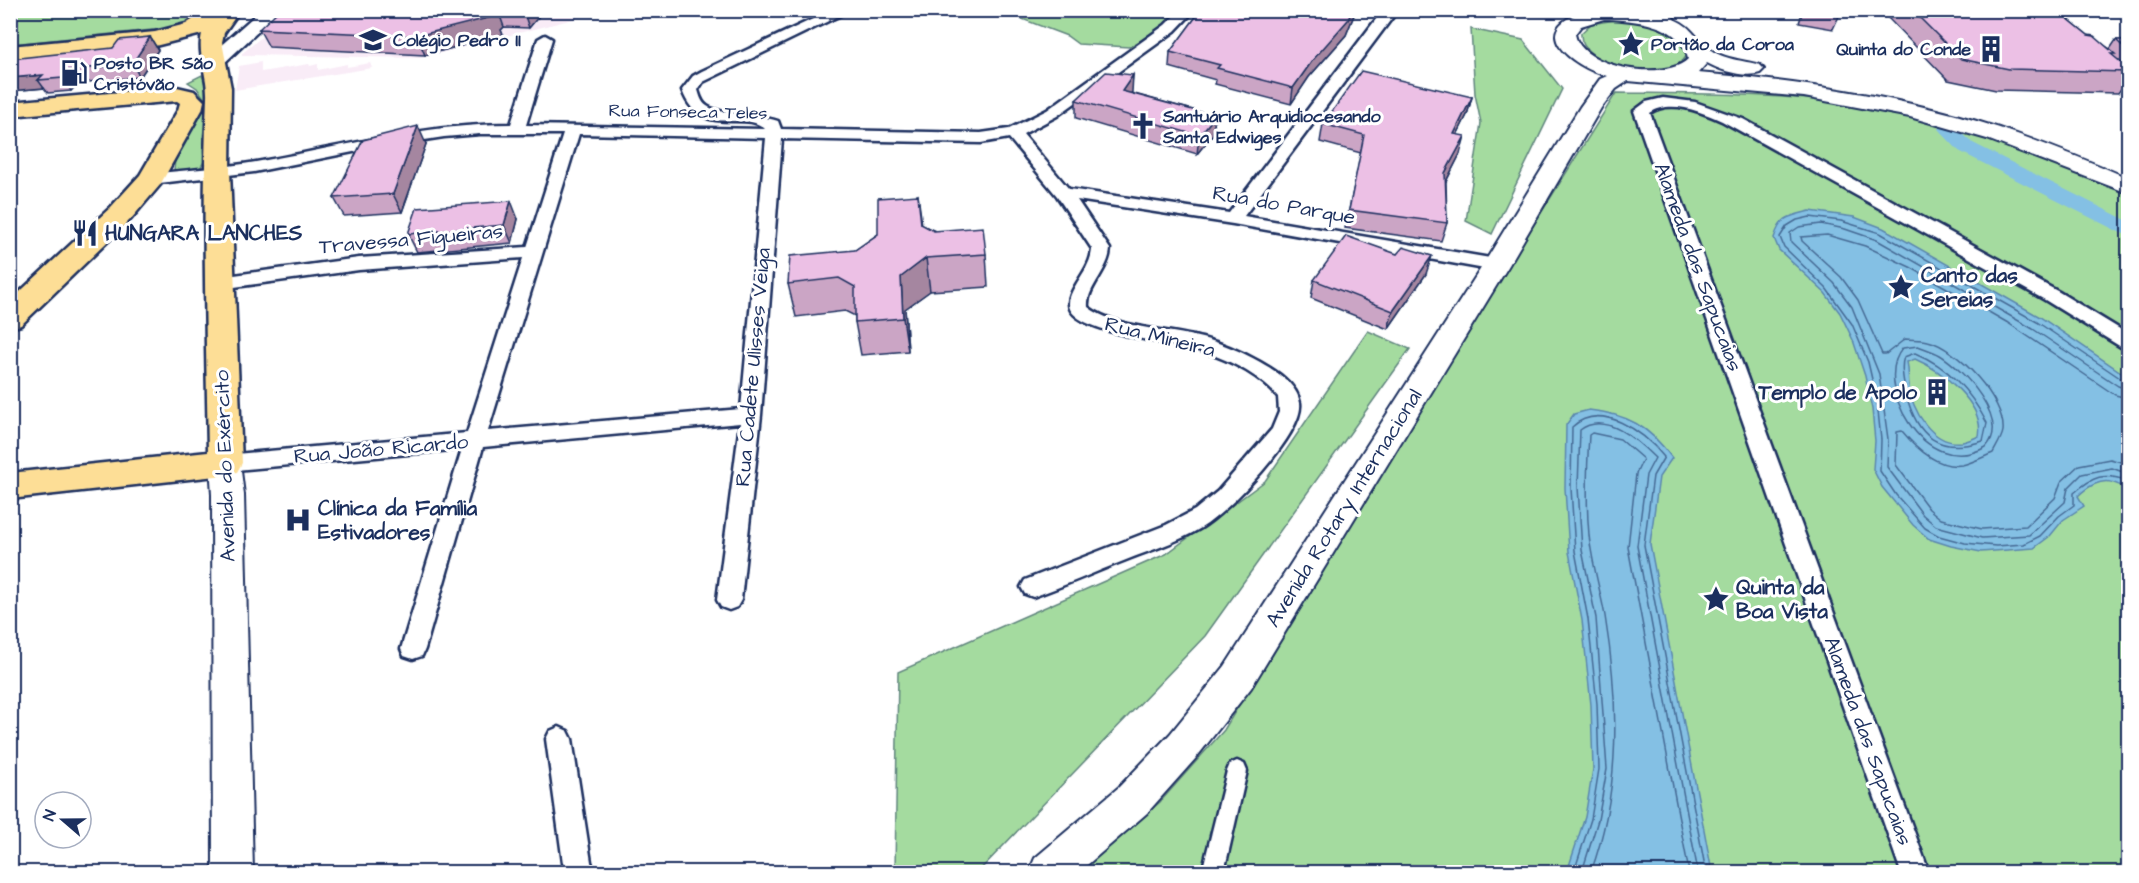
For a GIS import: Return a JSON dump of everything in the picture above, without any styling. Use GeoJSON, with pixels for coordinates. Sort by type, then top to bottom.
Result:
{"type":"FeatureCollection","features":[{"type":"Feature","properties":{"kind":"main road"},"geometry":{"type":"LineString","coordinates":[[10,53],[155,39],[194,29],[223,10]]}},
{"type":"Feature","properties":{"kind":"main road","name":"Avenida do Exército"},"geometry":{"type":"LineString","coordinates":[[229,10],[213,33],[211,42],[216,60],[219,88],[217,171],[225,463],[228,495],[233,873]]}},
{"type":"Feature","properties":{"kind":"main road"},"geometry":{"type":"LineString","coordinates":[[2128,167],[2018,126],[1895,91],[1834,79],[1717,72],[1657,77],[1624,74],[1590,63],[1570,48],[1565,31],[1578,19],[1606,12],[1664,17],[1689,38],[1717,72],[1925,113],[1973,127],[2128,186]]}},
{"type":"Feature","properties":{"kind":"main road"},"geometry":{"type":"LineString","coordinates":[[1657,77],[1684,73],[1694,67],[1699,60],[1699,51]]}},
{"type":"Feature","properties":{"kind":"main road"},"geometry":{"type":"LineString","coordinates":[[134,98],[183,81],[216,60]]}},
{"type":"Feature","properties":{"kind":"main road"},"geometry":{"type":"LineString","coordinates":[[1590,63],[1591,106]]}},
{"type":"Feature","properties":{"kind":"main road","name":"Avenida Rotary Internacional"},"geometry":{"type":"LineString","coordinates":[[1049,873],[1133,800],[1183,746],[1238,677],[1496,265],[1591,106],[1608,84],[1624,74]]}},
{"type":"Feature","properties":{"kind":"main road"},"geometry":{"type":"LineString","coordinates":[[10,109],[177,94],[186,96],[192,102],[190,110],[151,179],[121,213],[10,318]]}},
{"type":"Feature","properties":{"kind":"main road","name":"Rua João Ricardo"},"geometry":{"type":"LineString","coordinates":[[10,486],[225,463]]}},
{"type":"Feature","properties":{"kind":"street"},"geometry":{"type":"LineString","coordinates":[[216,60],[232,31],[253,10]]}},
{"type":"Feature","properties":{"kind":"street"},"geometry":{"type":"LineString","coordinates":[[216,60],[272,10]]}},
{"type":"Feature","properties":{"kind":"street"},"geometry":{"type":"LineString","coordinates":[[774,134],[772,124],[763,119],[708,114],[697,107],[690,90],[698,79],[844,10]]}},
{"type":"Feature","properties":{"kind":"street","name":"Rua Fonseca Teles"},"geometry":{"type":"LineString","coordinates":[[151,179],[254,167],[373,143],[444,132],[573,129],[939,138],[981,138],[1013,133],[1052,113],[1170,28],[1188,10]]}},
{"type":"Feature","properties":{"kind":"street"},"geometry":{"type":"LineString","coordinates":[[1233,219],[1391,10]]}},
{"type":"Feature","properties":{"kind":"street"},"geometry":{"type":"LineString","coordinates":[[517,129],[545,39]]}},
{"type":"Feature","properties":{"kind":"street","name":"Alameda das Sapucaias"},"geometry":{"type":"LineString","coordinates":[[1915,873],[1642,111],[1649,105],[1659,103],[1694,106],[1737,122],[2052,296],[2128,342]]}},
{"type":"Feature","properties":{"kind":"street"},"geometry":{"type":"LineString","coordinates":[[413,649],[475,440],[573,129]]}},
{"type":"Feature","properties":{"kind":"street","name":"Rua Mineira"},"geometry":{"type":"LineString","coordinates":[[1013,133],[1064,193],[1096,239],[1102,258],[1079,296],[1077,304],[1080,311],[1099,322],[1200,344],[1230,355],[1275,381],[1288,398],[1289,409],[1285,424],[1272,444],[1212,510],[1181,528],[1033,587]]}},
{"type":"Feature","properties":{"kind":"street","name":"Rua Cadete Ulisses Veiga"},"geometry":{"type":"LineString","coordinates":[[729,600],[752,415],[774,134]]}},
{"type":"Feature","properties":{"kind":"street","name":"Rua do Parque"},"geometry":{"type":"LineString","coordinates":[[1064,193],[1233,219],[1496,265]]}},
{"type":"Feature","properties":{"kind":"street","name":"Travessa Figueiras"},"geometry":{"type":"LineString","coordinates":[[220,283],[358,264],[534,252]]}},
{"type":"Feature","properties":{"kind":"street","name":"Rua João Ricardo"},"geometry":{"type":"LineString","coordinates":[[225,463],[752,415]]}},
{"type":"Feature","properties":{"kind":"street"},"geometry":{"type":"LineString","coordinates":[[559,739],[577,863],[581,873]]}},
{"type":"Feature","properties":{"kind":"street"},"geometry":{"type":"LineString","coordinates":[[1213,873],[1237,771]]}},
{"type":"Feature","properties":{"kind":"shaded area","name":"Colégio Pedro II"},"geometry":{"type":"Polygon","coordinates":[[[293,11],[605,11],[421,58],[240,55],[293,11]]]}},
{"type":"Feature","properties":{"kind":"shaded area"},"geometry":{"type":"Polygon","coordinates":[[[261,62],[261,72],[309,64],[310,66],[318,64],[318,70],[347,64],[347,67],[370,63],[372,68],[235,90],[239,66],[261,62]]]}},
{"type":"Feature","properties":{"kind":"green space"},"geometry":{"type":"Polygon","coordinates":[[[11,11],[204,11],[192,21],[172,28],[11,44],[11,11]]]}},
{"type":"Feature","properties":{"kind":"green space"},"geometry":{"type":"Polygon","coordinates":[[[1001,11],[1179,11],[1167,26],[1129,47],[1078,44],[1067,36],[1001,11]]]}},
{"type":"Feature","properties":{"kind":"green space"},"geometry":{"type":"Polygon","coordinates":[[[1621,19],[1641,22],[1669,32],[1677,38],[1687,55],[1678,64],[1663,69],[1646,70],[1609,63],[1594,55],[1584,45],[1581,33],[1591,24],[1621,19]]]}},
{"type":"Feature","properties":{"kind":"green space"},"geometry":{"type":"Polygon","coordinates":[[[1471,29],[1523,40],[1562,89],[1492,234],[1466,221],[1481,123],[1475,94],[1471,29]]]}},
{"type":"Feature","properties":{"kind":"green space"},"geometry":{"type":"Polygon","coordinates":[[[202,75],[208,98],[203,135],[205,160],[199,170],[174,171],[175,158],[199,117],[204,98],[197,88],[188,82],[202,75]]]}},
{"type":"Feature","properties":{"kind":"green space","name":"Quinta da Boa Vista"},"geometry":{"type":"Polygon","coordinates":[[[1616,93],[1793,98],[1888,110],[1993,141],[2128,194],[2128,872],[1079,872],[1160,802],[1224,730],[1382,468],[1616,93]]]}},
{"type":"Feature","properties":{"kind":"green space"},"geometry":{"type":"Polygon","coordinates":[[[1368,331],[1410,349],[1205,636],[978,872],[895,872],[898,672],[1166,554],[1265,481],[1368,331]]]}},
{"type":"Feature","properties":{"kind":"water"},"geometry":{"type":"Polygon","coordinates":[[[1810,211],[1854,217],[1883,228],[2040,317],[2128,377],[2128,487],[2104,482],[2090,487],[2078,496],[2084,506],[2063,520],[2050,536],[2034,548],[1981,552],[1929,539],[1913,525],[1882,487],[1873,469],[1875,441],[1872,409],[1865,376],[1853,340],[1840,313],[1825,293],[1779,250],[1774,238],[1780,225],[1787,218],[1810,211]],[[1915,359],[1907,362],[1911,395],[1925,424],[1933,432],[1951,442],[1964,442],[1979,436],[1979,424],[1968,400],[1948,380],[1915,359]]]}},
{"type":"Feature","properties":{"kind":"water"},"geometry":{"type":"Polygon","coordinates":[[[1589,410],[1615,415],[1636,424],[1655,438],[1672,458],[1659,477],[1650,544],[1712,872],[1567,872],[1585,817],[1593,769],[1591,705],[1582,620],[1569,552],[1565,488],[1566,425],[1574,414],[1589,410]]]}},
{"type":"Feature","properties":{"kind":"building"},"geometry":{"type":"Polygon","coordinates":[[[279,10],[350,10],[443,15],[447,10],[495,10],[496,16],[417,36],[259,29],[279,10]]]}},
{"type":"Feature","properties":{"kind":"building"},"geometry":{"type":"Polygon","coordinates":[[[1201,10],[1352,10],[1348,20],[1312,61],[1293,88],[1217,68],[1220,65],[1170,52],[1201,10]]]}},
{"type":"Feature","properties":{"kind":"building"},"geometry":{"type":"Polygon","coordinates":[[[1912,10],[2057,10],[2115,54],[2111,54],[2128,68],[2128,72],[2009,69],[1961,59],[1912,10]]]}},
{"type":"Feature","properties":{"kind":"building"},"geometry":{"type":"Polygon","coordinates":[[[150,37],[132,64],[69,70],[63,78],[38,80],[43,75],[10,78],[10,59],[113,48],[119,40],[150,37]]]}},
{"type":"Feature","properties":{"kind":"building"},"geometry":{"type":"Polygon","coordinates":[[[2116,40],[2128,40],[2128,51],[2116,40]]]}},
{"type":"Feature","properties":{"kind":"building"},"geometry":{"type":"Polygon","coordinates":[[[1361,71],[1472,97],[1454,134],[1465,136],[1445,173],[1447,223],[1349,210],[1364,135],[1323,124],[1361,71]]]}},
{"type":"Feature","properties":{"kind":"building"},"geometry":{"type":"Polygon","coordinates":[[[1106,72],[1133,75],[1122,91],[1215,116],[1199,136],[1076,100],[1106,72]]]}},
{"type":"Feature","properties":{"kind":"building"},"geometry":{"type":"Polygon","coordinates":[[[418,126],[393,194],[334,198],[363,140],[418,126]]]}},
{"type":"Feature","properties":{"kind":"building"},"geometry":{"type":"Polygon","coordinates":[[[918,195],[921,224],[934,231],[983,227],[986,254],[926,258],[901,277],[903,318],[855,322],[855,287],[839,278],[788,284],[790,256],[855,250],[878,234],[878,198],[918,195]]]}},
{"type":"Feature","properties":{"kind":"building"},"geometry":{"type":"Polygon","coordinates":[[[511,201],[504,225],[408,234],[417,208],[511,201]]]}},
{"type":"Feature","properties":{"kind":"building"},"geometry":{"type":"Polygon","coordinates":[[[1346,236],[1397,254],[1403,247],[1432,256],[1393,311],[1314,280],[1346,236]]]}},
{"type":"Feature","properties":{"kind":"waterway"},"geometry":{"type":"LineString","coordinates":[[1947,129],[1966,147],[2128,229]]}},
{"type":"Feature","properties":{"kind":"place","name":"Colégio Pedro II"},"geometry":{"type":"Point","coordinates":[373,40]}},
{"type":"Feature","properties":{"kind":"place","name":"Portão da Coroa"},"geometry":{"type":"Point","coordinates":[1631,44]}},
{"type":"Feature","properties":{"kind":"place","name":"Quinta do Conde"},"geometry":{"type":"Point","coordinates":[1991,49]}},
{"type":"Feature","properties":{"kind":"place","name":"Posto BR São Cristóvão"},"geometry":{"type":"Point","coordinates":[74,73]}},
{"type":"Feature","properties":{"kind":"place","name":"Santuário Arquidiocesando Santa Edwiges"},"geometry":{"type":"Point","coordinates":[1143,126]}},
{"type":"Feature","properties":{"kind":"place","name":"HUNGARA LANCHES"},"geometry":{"type":"Point","coordinates":[85,233]}},
{"type":"Feature","properties":{"kind":"place","name":"Canto das Sereias"},"geometry":{"type":"Point","coordinates":[1901,287]}},
{"type":"Feature","properties":{"kind":"place","name":"Templo de Apolo"},"geometry":{"type":"Point","coordinates":[1937,392]}},
{"type":"Feature","properties":{"kind":"place","name":"Clínica da Família Estivadores"},"geometry":{"type":"Point","coordinates":[298,520]}},
{"type":"Feature","properties":{"kind":"place","name":"Quinta da Boa Vista"},"geometry":{"type":"Point","coordinates":[1716,599]}}]}
